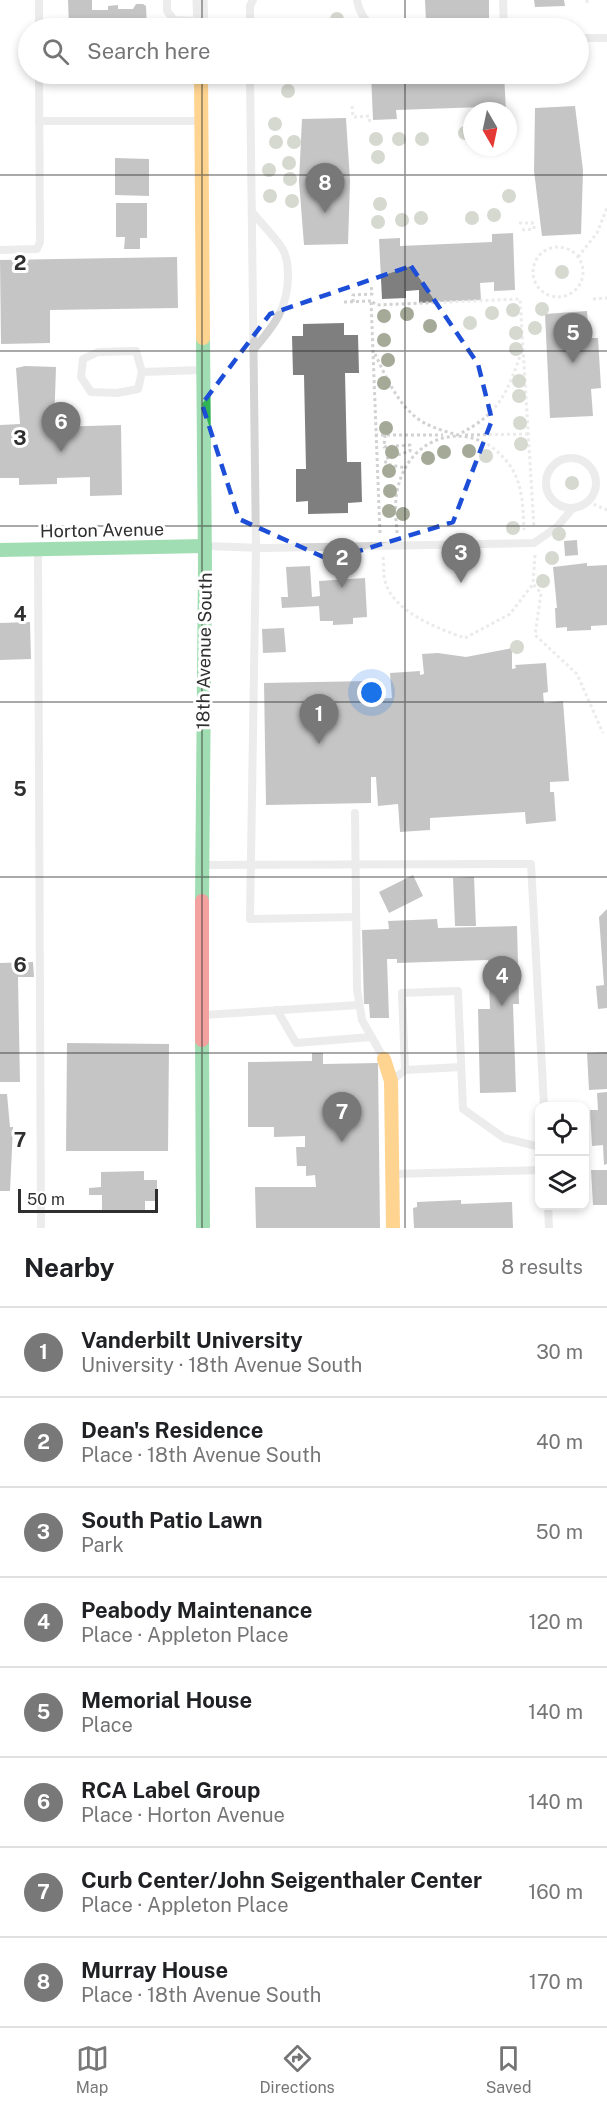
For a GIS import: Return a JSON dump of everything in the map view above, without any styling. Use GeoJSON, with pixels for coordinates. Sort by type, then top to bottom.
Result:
{"type":"FeatureCollection","features":[{"type":"Feature","properties":{"kind":"street"},"geometry":{"type":"LineString","coordinates":[[201,0],[201,18]]}},
{"type":"Feature","properties":{"kind":"street","name":"18th Avenue South"},"geometry":{"type":"LineString","coordinates":[[201,84],[205,546],[202,865],[203,1228]]}},
{"type":"Feature","properties":{"kind":"street","name":"Horton Avenue"},"geometry":{"type":"LineString","coordinates":[[0,550],[205,546]]}},
{"type":"Feature","properties":{"kind":"street"},"geometry":{"type":"LineString","coordinates":[[384,1059],[391,1081],[393,1228]]}},
{"type":"Feature","properties":{"kind":"lane"},"geometry":{"type":"LineString","coordinates":[[39,0],[39,18]]}},
{"type":"Feature","properties":{"kind":"lane"},"geometry":{"type":"LineString","coordinates":[[167,0],[167,12],[172,18]]}},
{"type":"Feature","properties":{"kind":"lane"},"geometry":{"type":"LineString","coordinates":[[250,18],[250,6],[253,0]]}},
{"type":"Feature","properties":{"kind":"lane"},"geometry":{"type":"LineString","coordinates":[[357,0],[358,9],[363,18]]}},
{"type":"Feature","properties":{"kind":"lane"},"geometry":{"type":"LineString","coordinates":[[503,0],[504,18]]}},
{"type":"Feature","properties":{"kind":"lane"},"geometry":{"type":"LineString","coordinates":[[589,38],[607,38]]}},
{"type":"Feature","properties":{"kind":"lane"},"geometry":{"type":"LineString","coordinates":[[0,250],[37,249],[40,242],[39,84]]}},
{"type":"Feature","properties":{"kind":"lane"},"geometry":{"type":"LineString","coordinates":[[250,84],[256,548],[250,919],[356,917]]}},
{"type":"Feature","properties":{"kind":"lane"},"geometry":{"type":"LineString","coordinates":[[39,121],[201,121]]}},
{"type":"Feature","properties":{"kind":"lane"},"geometry":{"type":"LineString","coordinates":[[252,212],[283,249],[288,274],[287,299],[282,313],[254,350]]}},
{"type":"Feature","properties":{"kind":"lane"},"geometry":{"type":"LineString","coordinates":[[136,351],[142,372],[138,389],[117,393],[92,392],[81,378],[82,359],[98,352],[136,351]]}},
{"type":"Feature","properties":{"kind":"lane"},"geometry":{"type":"LineString","coordinates":[[142,372],[203,370]]}},
{"type":"Feature","properties":{"kind":"lane"},"geometry":{"type":"LineString","coordinates":[[205,546],[398,547],[534,543],[557,526],[573,508],[588,502],[596,487],[593,471],[588,464],[572,458],[556,462],[546,476],[547,492],[557,505],[573,508]]}},
{"type":"Feature","properties":{"kind":"lane"},"geometry":{"type":"LineString","coordinates":[[38,549],[41,1228]]}},
{"type":"Feature","properties":{"kind":"lane"},"geometry":{"type":"LineString","coordinates":[[355,813],[359,1005],[362,1020],[384,1059]]}},
{"type":"Feature","properties":{"kind":"lane"},"geometry":{"type":"LineString","coordinates":[[202,865],[531,864],[544,1102]]}},
{"type":"Feature","properties":{"kind":"lane"},"geometry":{"type":"LineString","coordinates":[[405,1070],[402,993],[458,991],[463,1109],[504,1138],[535,1146]]}},
{"type":"Feature","properties":{"kind":"lane"},"geometry":{"type":"LineString","coordinates":[[202,1015],[359,1005]]}},
{"type":"Feature","properties":{"kind":"lane"},"geometry":{"type":"LineString","coordinates":[[277,1010],[296,1042],[371,1037]]}},
{"type":"Feature","properties":{"kind":"lane"},"geometry":{"type":"LineString","coordinates":[[391,1081],[405,1070],[461,1067]]}},
{"type":"Feature","properties":{"kind":"lane"},"geometry":{"type":"LineString","coordinates":[[392,1174],[535,1170]]}},
{"type":"Feature","properties":{"kind":"lane"},"geometry":{"type":"LineString","coordinates":[[548,1210],[549,1228]]}},
{"type":"Feature","properties":{"kind":"path"},"geometry":{"type":"LineString","coordinates":[[587,0],[587,6]]}},
{"type":"Feature","properties":{"kind":"path"},"geometry":{"type":"LineString","coordinates":[[352,106],[353,117],[369,116],[370,124]]}},
{"type":"Feature","properties":{"kind":"path"},"geometry":{"type":"LineString","coordinates":[[578,257],[562,248],[551,248],[542,253],[533,267],[538,287],[545,294],[557,297],[573,292],[582,278],[578,257],[597,233],[607,208]]}},
{"type":"Feature","properties":{"kind":"path"},"geometry":{"type":"LineString","coordinates":[[519,223],[534,223],[534,229],[520,230]]}},
{"type":"Feature","properties":{"kind":"path"},"geometry":{"type":"LineString","coordinates":[[353,302],[353,295],[372,294],[371,284]]}},
{"type":"Feature","properties":{"kind":"path"},"geometry":{"type":"LineString","coordinates":[[344,302],[371,301],[377,305],[520,298],[536,567],[533,584],[510,614],[465,638],[430,626],[404,608],[385,583],[375,435],[371,301]]}},
{"type":"Feature","properties":{"kind":"path"},"geometry":{"type":"LineString","coordinates":[[593,299],[607,298]]}},
{"type":"Feature","properties":{"kind":"path"},"geometry":{"type":"LineString","coordinates":[[398,547],[397,487],[406,468],[428,443],[439,438],[457,435],[484,421],[501,402],[523,348]]}},
{"type":"Feature","properties":{"kind":"path"},"geometry":{"type":"LineString","coordinates":[[373,352],[397,394],[415,416],[431,426],[486,444],[508,463],[522,494],[525,544]]}},
{"type":"Feature","properties":{"kind":"path"},"geometry":{"type":"LineString","coordinates":[[375,435],[529,434]]}},
{"type":"Feature","properties":{"kind":"path"},"geometry":{"type":"LineString","coordinates":[[385,435],[384,447],[410,445],[410,451],[385,459],[386,464],[406,468]]}},
{"type":"Feature","properties":{"kind":"path"},"geometry":{"type":"LineString","coordinates":[[588,502],[607,510]]}},
{"type":"Feature","properties":{"kind":"path"},"geometry":{"type":"LineString","coordinates":[[533,584],[541,593],[535,635],[577,674],[603,733]]}},
{"type":"Feature","properties":{"kind":"highlighted area"},"geometry":{"type":"Polygon","coordinates":[[[411,266],[478,364],[492,420],[453,522],[330,560],[239,519],[202,404],[270,314],[411,266]]]}},
{"type":"Feature","properties":{"kind":"building"},"geometry":{"type":"Polygon","coordinates":[[[68,0],[92,0],[92,10],[108,10],[108,6],[118,5],[118,9],[133,9],[136,4],[146,6],[147,18],[69,18],[68,0]]]}},
{"type":"Feature","properties":{"kind":"building"},"geometry":{"type":"Polygon","coordinates":[[[425,0],[489,0],[489,18],[426,18],[425,0]]]}},
{"type":"Feature","properties":{"kind":"building"},"geometry":{"type":"Polygon","coordinates":[[[534,0],[564,0],[565,6],[535,7],[534,0]]]}},
{"type":"Feature","properties":{"kind":"building"},"geometry":{"type":"Polygon","coordinates":[[[371,84],[505,84],[506,102],[463,102],[463,108],[396,110],[397,119],[373,120],[371,84]]]}},
{"type":"Feature","properties":{"kind":"building"},"geometry":{"type":"Polygon","coordinates":[[[575,106],[583,170],[581,234],[542,236],[534,171],[535,108],[575,106]]]}},
{"type":"Feature","properties":{"kind":"building"},"geometry":{"type":"Polygon","coordinates":[[[346,118],[350,181],[348,244],[304,245],[299,181],[302,119],[346,118]]]}},
{"type":"Feature","properties":{"kind":"building"},"geometry":{"type":"Polygon","coordinates":[[[115,158],[149,159],[149,196],[115,195],[115,158]]]}},
{"type":"Feature","properties":{"kind":"building"},"geometry":{"type":"Polygon","coordinates":[[[116,203],[147,203],[147,238],[140,238],[140,249],[124,249],[125,237],[116,237],[116,203]]]}},
{"type":"Feature","properties":{"kind":"building"},"geometry":{"type":"Polygon","coordinates":[[[513,233],[515,290],[494,291],[494,282],[480,283],[481,300],[419,303],[419,290],[406,291],[406,298],[382,299],[379,239],[400,238],[400,246],[492,242],[492,234],[513,233]]]}},
{"type":"Feature","properties":{"kind":"building"},"geometry":{"type":"Polygon","coordinates":[[[177,257],[178,308],[50,310],[50,343],[1,344],[0,260],[177,257]]]}},
{"type":"Feature","properties":{"kind":"building"},"geometry":{"type":"Polygon","coordinates":[[[587,311],[589,338],[598,338],[601,388],[591,389],[593,416],[550,418],[545,314],[587,311]]]}},
{"type":"Feature","properties":{"kind":"building"},"geometry":{"type":"Polygon","coordinates":[[[344,323],[344,335],[358,335],[359,373],[345,373],[347,462],[361,462],[362,502],[348,503],[348,513],[308,514],[308,501],[296,502],[296,469],[306,469],[304,375],[293,375],[292,336],[303,336],[303,324],[344,323]]]}},
{"type":"Feature","properties":{"kind":"building"},"geometry":{"type":"Polygon","coordinates":[[[56,367],[54,427],[121,425],[122,495],[90,496],[90,477],[57,478],[57,484],[19,485],[19,478],[0,478],[0,425],[20,424],[16,368],[56,367]]]}},
{"type":"Feature","properties":{"kind":"building"},"geometry":{"type":"Polygon","coordinates":[[[577,540],[578,555],[565,556],[564,541],[577,540]]]}},
{"type":"Feature","properties":{"kind":"building"},"geometry":{"type":"Polygon","coordinates":[[[587,563],[587,566],[607,565],[607,625],[591,626],[591,630],[567,631],[567,627],[556,628],[555,608],[557,608],[553,567],[587,563]]]}},
{"type":"Feature","properties":{"kind":"building"},"geometry":{"type":"Polygon","coordinates":[[[310,566],[312,597],[320,596],[319,581],[365,578],[367,617],[353,618],[353,624],[333,625],[333,621],[320,621],[319,606],[282,608],[281,597],[288,597],[286,567],[310,566]]]}},
{"type":"Feature","properties":{"kind":"building"},"geometry":{"type":"Polygon","coordinates":[[[30,622],[31,659],[0,660],[0,623],[30,622]]]}},
{"type":"Feature","properties":{"kind":"building"},"geometry":{"type":"Polygon","coordinates":[[[284,628],[286,652],[263,653],[262,629],[284,628]]]}},
{"type":"Feature","properties":{"kind":"building"},"geometry":{"type":"Polygon","coordinates":[[[512,648],[512,669],[516,668],[515,665],[546,663],[548,692],[543,693],[544,703],[563,701],[569,781],[550,782],[550,792],[554,792],[556,821],[526,824],[525,812],[430,818],[430,830],[400,832],[398,804],[378,806],[376,777],[371,777],[371,803],[266,805],[264,683],[369,681],[369,699],[392,698],[390,673],[420,671],[420,675],[424,674],[422,654],[438,653],[466,657],[512,648]]]}},
{"type":"Feature","properties":{"kind":"building"},"geometry":{"type":"Polygon","coordinates":[[[413,875],[423,896],[389,913],[379,892],[413,875]]]}},
{"type":"Feature","properties":{"kind":"building"},"geometry":{"type":"Polygon","coordinates":[[[474,877],[476,926],[455,926],[453,878],[474,877]]]}},
{"type":"Feature","properties":{"kind":"building"},"geometry":{"type":"Polygon","coordinates":[[[607,909],[607,1008],[598,1009],[596,986],[604,985],[599,917],[607,909]]]}},
{"type":"Feature","properties":{"kind":"building"},"geometry":{"type":"Polygon","coordinates":[[[437,919],[438,928],[517,926],[519,1004],[513,1004],[516,1092],[480,1093],[478,1009],[490,1009],[488,960],[397,963],[397,959],[387,959],[389,1018],[370,1018],[369,1004],[364,1004],[362,930],[389,929],[388,921],[437,919]]]}},
{"type":"Feature","properties":{"kind":"building"},"geometry":{"type":"Polygon","coordinates":[[[33,962],[34,977],[18,977],[20,1082],[0,1082],[0,963],[33,962]]]}},
{"type":"Feature","properties":{"kind":"building"},"geometry":{"type":"Polygon","coordinates":[[[67,1043],[169,1044],[168,1151],[66,1151],[67,1043]]]}},
{"type":"Feature","properties":{"kind":"building"},"geometry":{"type":"Polygon","coordinates":[[[607,1052],[607,1089],[589,1090],[587,1053],[607,1052]]]}},
{"type":"Feature","properties":{"kind":"building"},"geometry":{"type":"Polygon","coordinates":[[[312,1053],[323,1053],[323,1064],[378,1063],[380,1228],[256,1228],[255,1187],[316,1187],[315,1175],[306,1176],[306,1166],[297,1166],[296,1147],[305,1147],[305,1136],[274,1137],[274,1127],[248,1127],[248,1062],[312,1061],[312,1053]]]}},
{"type":"Feature","properties":{"kind":"building"},"geometry":{"type":"Polygon","coordinates":[[[607,1092],[607,1164],[604,1165],[603,1145],[592,1146],[590,1110],[598,1110],[597,1093],[607,1092]]]}},
{"type":"Feature","properties":{"kind":"building"},"geometry":{"type":"Polygon","coordinates":[[[0,1094],[7,1094],[10,1127],[13,1127],[10,1191],[0,1191],[0,1094]]]}},
{"type":"Feature","properties":{"kind":"building"},"geometry":{"type":"Polygon","coordinates":[[[591,1170],[607,1170],[607,1205],[593,1205],[591,1170]]]}},
{"type":"Feature","properties":{"kind":"building"},"geometry":{"type":"Polygon","coordinates":[[[144,1171],[144,1180],[157,1180],[157,1201],[145,1201],[145,1211],[102,1212],[102,1195],[89,1195],[89,1188],[101,1187],[101,1172],[144,1171]]]}},
{"type":"Feature","properties":{"kind":"building"},"geometry":{"type":"Polygon","coordinates":[[[461,1200],[461,1204],[512,1202],[513,1228],[414,1228],[413,1208],[417,1207],[417,1202],[461,1200]]]}},
{"type":"Feature","properties":{"kind":"traffic: fast"},"geometry":{"type":"LineString","coordinates":[[202,901],[205,565],[203,338]]}},
{"type":"Feature","properties":{"kind":"traffic: fast"},"geometry":{"type":"LineString","coordinates":[[0,550],[205,546]]}},
{"type":"Feature","properties":{"kind":"traffic: fast"},"geometry":{"type":"LineString","coordinates":[[202,1040],[203,1228]]}},
{"type":"Feature","properties":{"kind":"traffic: slow"},"geometry":{"type":"LineString","coordinates":[[201,84],[203,338]]}},
{"type":"Feature","properties":{"kind":"traffic: slow"},"geometry":{"type":"LineString","coordinates":[[384,1059],[391,1081],[393,1228]]}},
{"type":"Feature","properties":{"kind":"traffic: jam"},"geometry":{"type":"LineString","coordinates":[[202,901],[202,1040]]}},
{"type":"Feature","properties":{"kind":"place","name":"Murray House"},"geometry":{"type":"Point","coordinates":[325,213]}},
{"type":"Feature","properties":{"kind":"place","name":"Memorial House"},"geometry":{"type":"Point","coordinates":[573,363]}},
{"type":"Feature","properties":{"kind":"place","name":"RCA Label Group"},"geometry":{"type":"Point","coordinates":[61,452]}},
{"type":"Feature","properties":{"kind":"place","name":"South Patio Lawn"},"geometry":{"type":"Point","coordinates":[461,583]}},
{"type":"Feature","properties":{"kind":"place","name":"Dean's Residence"},"geometry":{"type":"Point","coordinates":[342,588]}},
{"type":"Feature","properties":{"kind":"place","name":"Vanderbilt University"},"geometry":{"type":"Point","coordinates":[319,744]}},
{"type":"Feature","properties":{"kind":"place","name":"Peabody Maintenance"},"geometry":{"type":"Point","coordinates":[502,1006]}},
{"type":"Feature","properties":{"kind":"place","name":"Curb Center/John Seigenthaler Center"},"geometry":{"type":"Point","coordinates":[342,1142]}}]}
